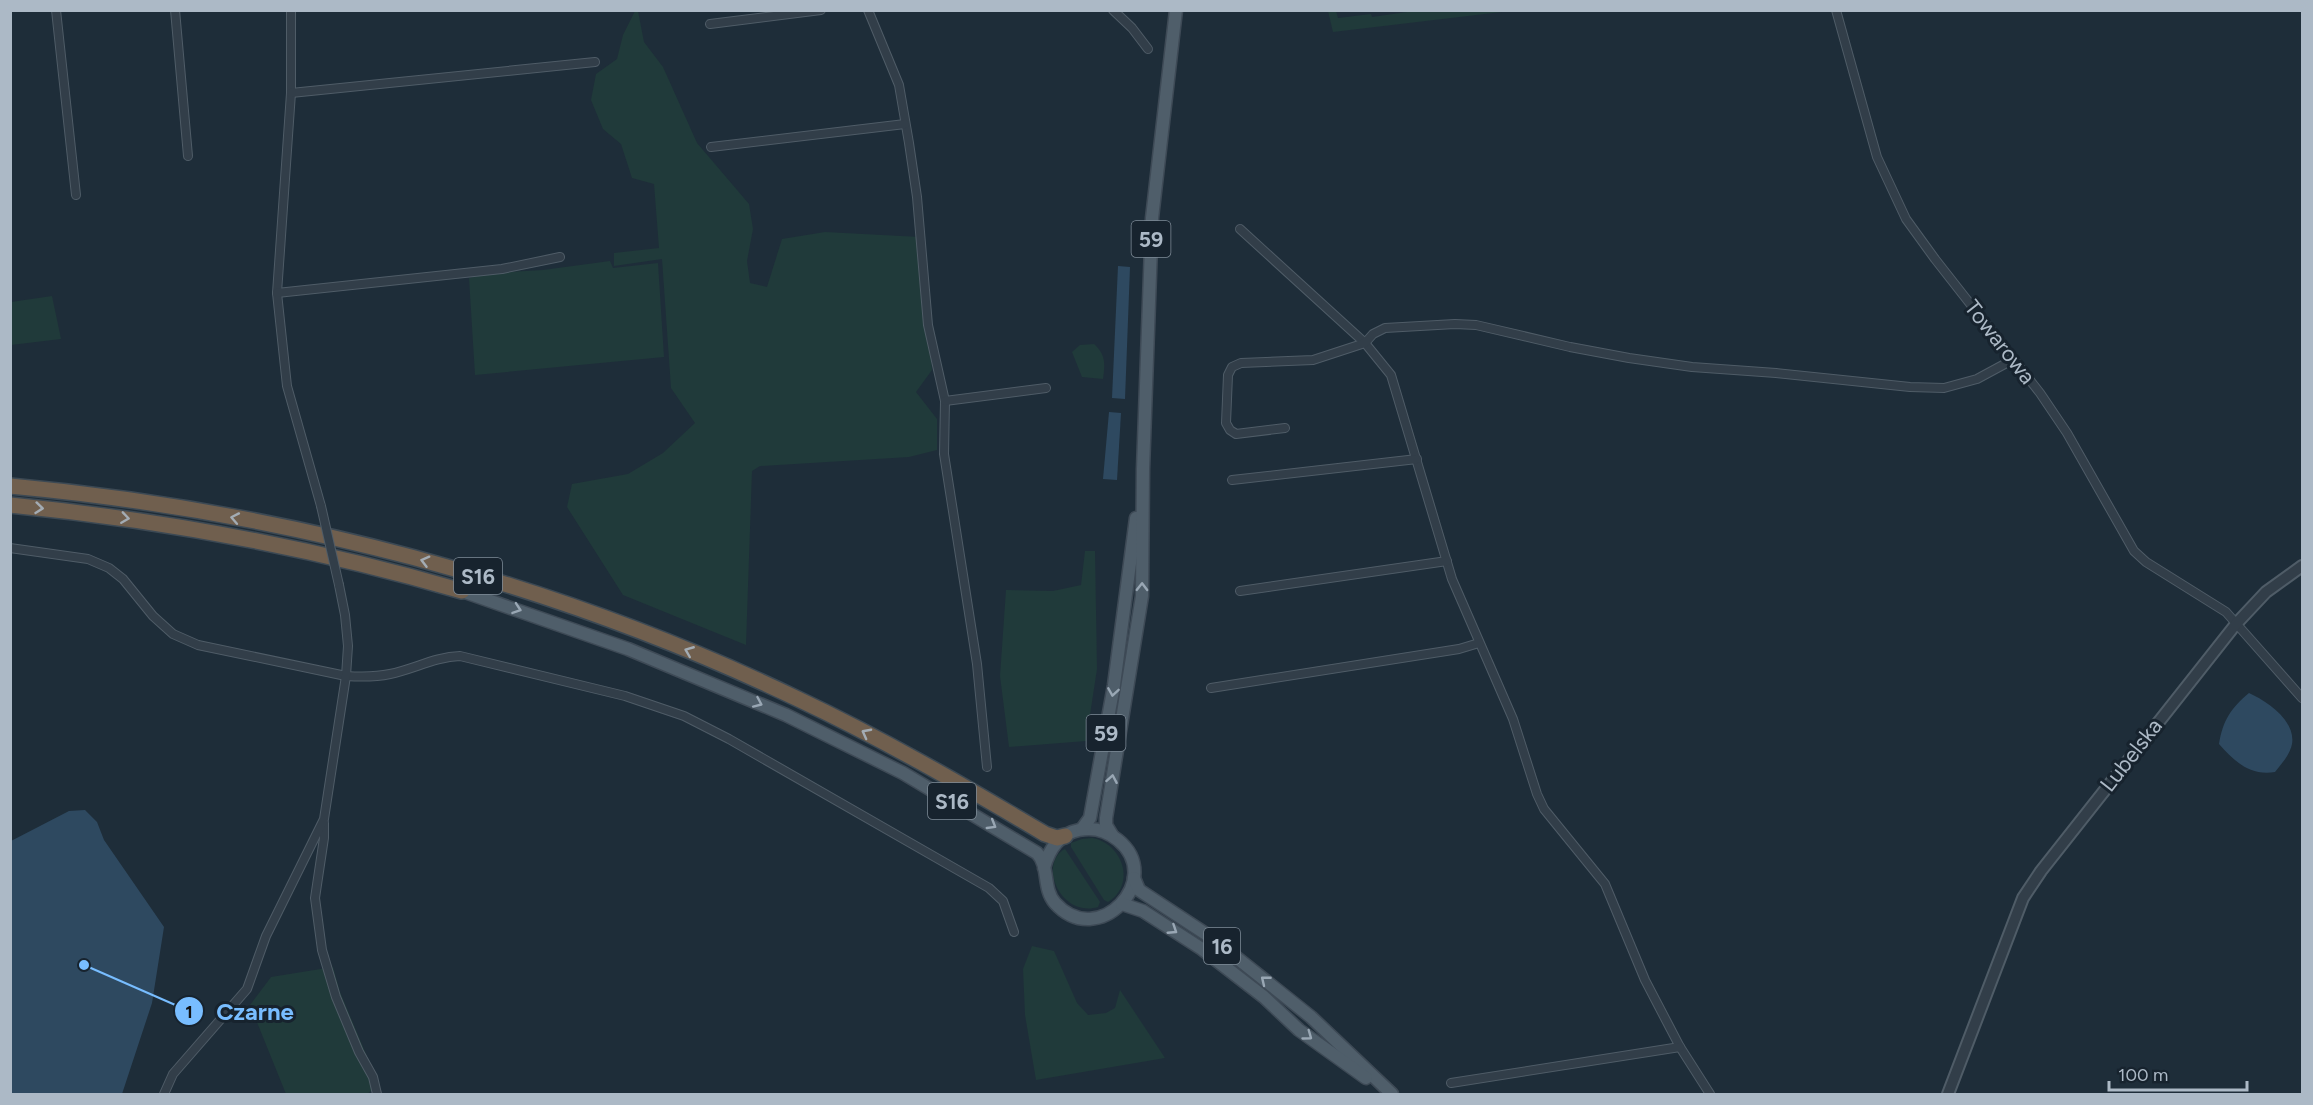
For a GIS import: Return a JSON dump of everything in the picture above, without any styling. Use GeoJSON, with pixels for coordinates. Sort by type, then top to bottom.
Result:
{"type":"FeatureCollection","features":[{"type":"Feature","properties":{"kind":"highway","name":"S16"},"geometry":{"type":"LineString","coordinates":[[10,486],[71,491],[167,505],[370,546],[470,573],[551,599],[718,663],[796,698],[918,760],[1045,834],[1057,838],[1065,836]]}},
{"type":"Feature","properties":{"kind":"highway","name":"S16"},"geometry":{"type":"LineString","coordinates":[[10,505],[163,524],[258,541],[356,562],[462,591]]}},
{"type":"Feature","properties":{"kind":"main road","name":"59"},"geometry":{"type":"LineString","coordinates":[[1112,835],[1108,831],[1106,818],[1142,596],[1143,469],[1152,219],[1176,10]]}},
{"type":"Feature","properties":{"kind":"main road","name":"59"},"geometry":{"type":"LineString","coordinates":[[1082,829],[1090,818],[1108,722],[1143,469]]}},
{"type":"Feature","properties":{"kind":"main road","name":"S16"},"geometry":{"type":"LineString","coordinates":[[462,591],[628,649],[828,735],[921,783],[1032,849],[1041,856],[1044,868]]}},
{"type":"Feature","properties":{"kind":"main road"},"geometry":{"type":"LineString","coordinates":[[1112,835],[1103,831],[1082,829],[1065,836],[1053,846],[1044,868],[1048,892],[1063,910],[1074,916],[1098,918],[1109,914],[1122,904],[1128,897],[1134,878]]}},
{"type":"Feature","properties":{"kind":"main road","name":"16"},"geometry":{"type":"LineString","coordinates":[[1112,835],[1122,843],[1129,854],[1139,890],[1212,938],[1311,1017],[1390,1095]]}},
{"type":"Feature","properties":{"kind":"main road","name":"16"},"geometry":{"type":"LineString","coordinates":[[1122,904],[1143,910],[1202,949],[1264,997],[1299,1030],[1390,1095]]}},
{"type":"Feature","properties":{"kind":"street"},"geometry":{"type":"LineString","coordinates":[[56,10],[76,195]]}},
{"type":"Feature","properties":{"kind":"street"},"geometry":{"type":"LineString","coordinates":[[175,10],[188,156]]}},
{"type":"Feature","properties":{"kind":"street"},"geometry":{"type":"LineString","coordinates":[[291,10],[291,93],[277,293],[287,386],[321,506],[345,615],[348,646],[346,676],[324,819],[324,838],[315,898],[322,950],[336,998],[359,1052],[373,1077],[377,1095]]}},
{"type":"Feature","properties":{"kind":"street"},"geometry":{"type":"LineString","coordinates":[[710,24],[821,10]]}},
{"type":"Feature","properties":{"kind":"street"},"geometry":{"type":"LineString","coordinates":[[868,10],[899,85],[917,197],[928,325],[945,401],[944,454],[977,664],[987,767]]}},
{"type":"Feature","properties":{"kind":"street"},"geometry":{"type":"LineString","coordinates":[[1113,10],[1132,28],[1148,49]]}},
{"type":"Feature","properties":{"kind":"street","name":"Towarowa"},"geometry":{"type":"LineString","coordinates":[[1836,10],[1877,157],[1906,219],[1935,260],[2014,359],[2067,433],[2134,551],[2146,562],[2226,612],[2302,698]]}},
{"type":"Feature","properties":{"kind":"street"},"geometry":{"type":"LineString","coordinates":[[291,93],[595,62]]}},
{"type":"Feature","properties":{"kind":"street"},"geometry":{"type":"LineString","coordinates":[[711,147],[905,124]]}},
{"type":"Feature","properties":{"kind":"street"},"geometry":{"type":"LineString","coordinates":[[1240,229],[1365,343],[1391,375],[1418,459],[1452,579],[1513,719],[1537,794],[1544,809],[1605,884],[1645,980],[1680,1047],[1710,1095]]}},
{"type":"Feature","properties":{"kind":"street"},"geometry":{"type":"LineString","coordinates":[[277,293],[502,269],[560,257]]}},
{"type":"Feature","properties":{"kind":"street"},"geometry":{"type":"LineString","coordinates":[[1285,428],[1236,434],[1230,430],[1226,423],[1228,375],[1232,367],[1242,363],[1313,360],[1365,343],[1373,334],[1385,328],[1415,325],[1476,325],[1619,357],[1692,367],[1944,388],[1977,379],[2014,359]]}},
{"type":"Feature","properties":{"kind":"street"},"geometry":{"type":"LineString","coordinates":[[945,401],[1046,388]]}},
{"type":"Feature","properties":{"kind":"street"},"geometry":{"type":"LineString","coordinates":[[1232,480],[1418,459]]}},
{"type":"Feature","properties":{"kind":"street"},"geometry":{"type":"LineString","coordinates":[[10,548],[88,559],[109,568],[123,579],[153,616],[173,634],[198,645],[346,676],[361,677],[392,674],[434,659],[460,656],[625,696],[684,716],[989,888],[1003,901],[1014,932]]}},
{"type":"Feature","properties":{"kind":"street"},"geometry":{"type":"LineString","coordinates":[[1240,591],[1447,561]]}},
{"type":"Feature","properties":{"kind":"street","name":"Lubelska"},"geometry":{"type":"LineString","coordinates":[[1948,1095],[2023,898],[2041,871],[2236,624],[2266,592],[2302,566]]}},
{"type":"Feature","properties":{"kind":"street"},"geometry":{"type":"LineString","coordinates":[[1211,688],[1459,649],[1479,643]]}},
{"type":"Feature","properties":{"kind":"street"},"geometry":{"type":"LineString","coordinates":[[164,1095],[172,1074],[247,989],[266,936],[324,819]]}},
{"type":"Feature","properties":{"kind":"street"},"geometry":{"type":"LineString","coordinates":[[1451,1083],[1680,1047]]}},
{"type":"Feature","properties":{"kind":"green space"},"geometry":{"type":"Polygon","coordinates":[[[1421,10],[1510,11],[1333,32],[1328,11],[1336,11],[1338,18],[1371,14],[1372,17],[1421,10]]]}},
{"type":"Feature","properties":{"kind":"green space"},"geometry":{"type":"Polygon","coordinates":[[[635,11],[638,11],[644,42],[663,67],[697,143],[749,204],[753,229],[747,261],[750,283],[767,287],[782,239],[825,232],[920,237],[932,370],[916,392],[937,419],[937,450],[909,457],[760,466],[752,471],[746,645],[623,595],[567,507],[572,484],[628,474],[663,453],[695,423],[671,388],[662,259],[614,266],[614,253],[659,248],[654,184],[632,178],[621,144],[603,129],[591,100],[596,74],[617,59],[623,35],[635,11]]]}},
{"type":"Feature","properties":{"kind":"green space"},"geometry":{"type":"Polygon","coordinates":[[[610,261],[613,268],[658,263],[664,357],[475,375],[469,278],[491,273],[543,270],[610,261]]]}},
{"type":"Feature","properties":{"kind":"green space"},"geometry":{"type":"Polygon","coordinates":[[[52,296],[61,339],[11,345],[11,302],[52,296]]]}},
{"type":"Feature","properties":{"kind":"green space"},"geometry":{"type":"Polygon","coordinates":[[[1094,344],[1104,360],[1103,379],[1082,377],[1072,352],[1080,345],[1094,344]]]}},
{"type":"Feature","properties":{"kind":"green space"},"geometry":{"type":"Polygon","coordinates":[[[1085,551],[1095,551],[1097,669],[1086,741],[1009,747],[1000,676],[1006,590],[1053,591],[1081,585],[1085,551]]]}},
{"type":"Feature","properties":{"kind":"green space"},"geometry":{"type":"Polygon","coordinates":[[[1092,838],[1102,841],[1111,848],[1122,865],[1124,875],[1122,885],[1117,894],[1108,902],[1104,900],[1071,847],[1071,843],[1092,838]]]}},
{"type":"Feature","properties":{"kind":"green space"},"geometry":{"type":"Polygon","coordinates":[[[1065,849],[1100,902],[1098,907],[1085,908],[1073,905],[1057,888],[1053,877],[1053,866],[1057,856],[1065,849]]]}},
{"type":"Feature","properties":{"kind":"green space"},"geometry":{"type":"Polygon","coordinates":[[[1032,946],[1054,951],[1077,1003],[1088,1015],[1106,1013],[1115,1008],[1120,990],[1165,1058],[1036,1080],[1025,1015],[1023,969],[1032,946]]]}},
{"type":"Feature","properties":{"kind":"green space"},"geometry":{"type":"Polygon","coordinates":[[[333,967],[340,992],[379,1085],[367,1094],[286,1094],[250,1005],[271,977],[333,967]]]}},
{"type":"Feature","properties":{"kind":"water"},"geometry":{"type":"Polygon","coordinates":[[[1118,266],[1130,267],[1125,399],[1112,398],[1118,266]]]}},
{"type":"Feature","properties":{"kind":"water"},"geometry":{"type":"Polygon","coordinates":[[[1109,412],[1121,413],[1117,480],[1103,479],[1109,412]]]}},
{"type":"Feature","properties":{"kind":"water"},"geometry":{"type":"Polygon","coordinates":[[[2249,693],[2272,707],[2290,727],[2291,748],[2275,772],[2251,770],[2231,757],[2219,744],[2229,715],[2249,693]]]}},
{"type":"Feature","properties":{"kind":"water"},"geometry":{"type":"Polygon","coordinates":[[[85,810],[97,822],[104,840],[164,927],[152,1003],[122,1094],[11,1094],[11,841],[69,811],[85,810]]]}},
{"type":"Feature","properties":{"kind":"place","name":"Czarne"},"geometry":{"type":"Point","coordinates":[84,965]}}]}
